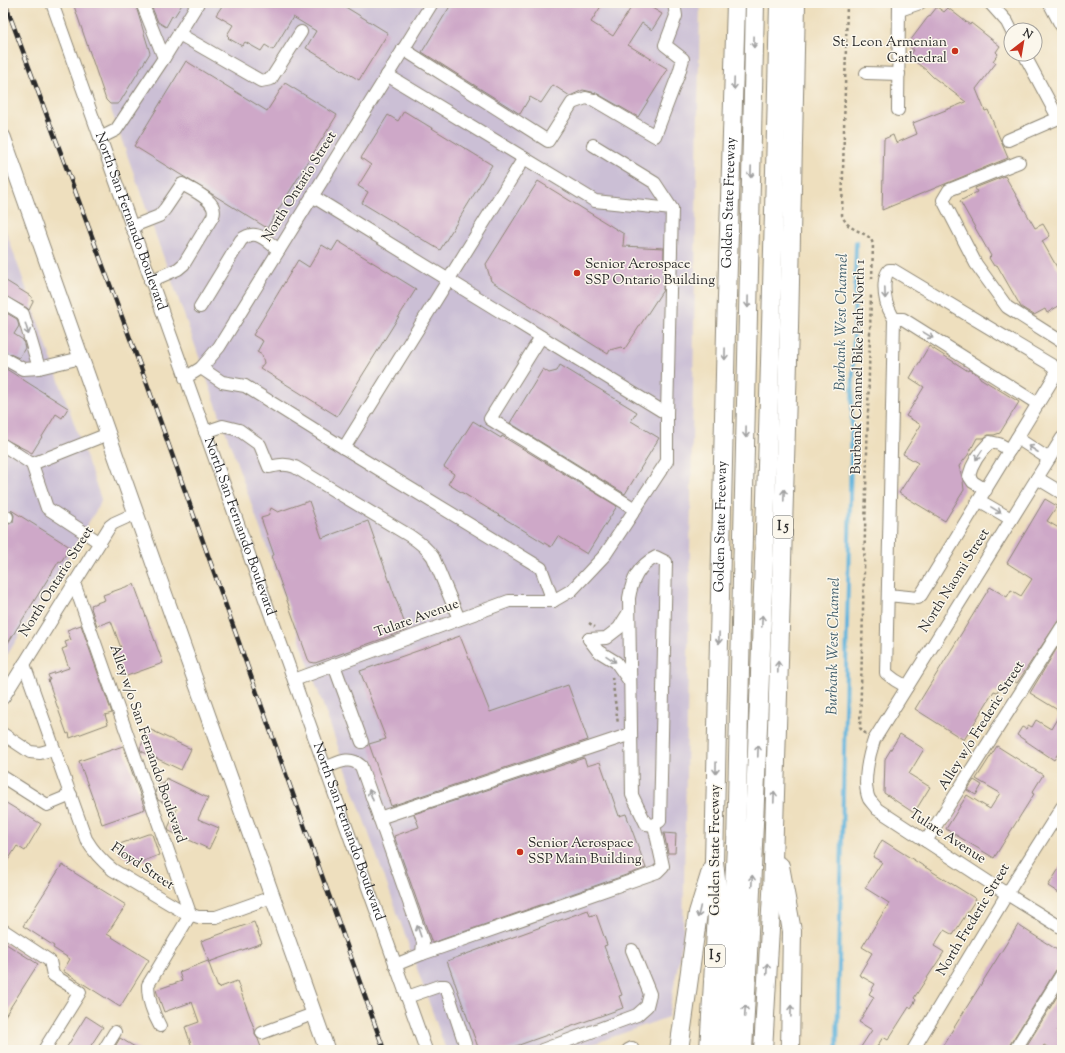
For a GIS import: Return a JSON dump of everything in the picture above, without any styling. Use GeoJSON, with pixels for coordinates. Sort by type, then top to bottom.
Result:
{"type":"FeatureCollection","features":[{"type":"Feature","properties":{"kind":"highway","name":"Golden State Freeway"},"geometry":{"type":"LineString","coordinates":[[709,1050],[718,897],[714,862],[726,330],[736,3]]}},
{"type":"Feature","properties":{"kind":"highway"},"geometry":{"type":"LineString","coordinates":[[726,1050],[736,846],[755,3]]}},
{"type":"Feature","properties":{"kind":"highway"},"geometry":{"type":"LineString","coordinates":[[743,1050],[758,748],[779,3]]}},
{"type":"Feature","properties":{"kind":"highway","name":"I 5"},"geometry":{"type":"LineString","coordinates":[[762,1050],[772,894],[789,336],[796,3]]}},
{"type":"Feature","properties":{"kind":"highway"},"geometry":{"type":"LineString","coordinates":[[773,830],[792,931],[790,1050]]}},
{"type":"Feature","properties":{"kind":"highway"},"geometry":{"type":"LineString","coordinates":[[679,1050],[698,913],[714,862]]}},
{"type":"Feature","properties":{"kind":"main road"},"geometry":{"type":"LineString","coordinates":[[1050,3],[1062,24]]}},
{"type":"Feature","properties":{"kind":"main road"},"geometry":{"type":"LineString","coordinates":[[3,136],[80,358],[327,1050]]}},
{"type":"Feature","properties":{"kind":"street","name":"North San Fernando Boulevard"},"geometry":{"type":"LineString","coordinates":[[52,3],[150,281],[426,1050]]}},
{"type":"Feature","properties":{"kind":"street"},"geometry":{"type":"LineString","coordinates":[[142,3],[164,58]]}},
{"type":"Feature","properties":{"kind":"street"},"geometry":{"type":"LineString","coordinates":[[100,138],[116,130],[164,58],[198,3]]}},
{"type":"Feature","properties":{"kind":"street","name":"North Ontario Street"},"geometry":{"type":"LineString","coordinates":[[185,378],[201,368],[219,347],[432,3]]}},
{"type":"Feature","properties":{"kind":"street"},"geometry":{"type":"LineString","coordinates":[[403,49],[548,141],[572,103],[586,98],[594,100],[655,136],[683,59],[665,45],[676,16],[674,3]]}},
{"type":"Feature","properties":{"kind":"street"},"geometry":{"type":"LineString","coordinates":[[898,110],[900,7],[920,3]]}},
{"type":"Feature","properties":{"kind":"street"},"geometry":{"type":"LineString","coordinates":[[990,3],[1007,22]]}},
{"type":"Feature","properties":{"kind":"street"},"geometry":{"type":"LineString","coordinates":[[179,34],[262,81],[271,79],[301,32]]}},
{"type":"Feature","properties":{"kind":"street"},"geometry":{"type":"LineString","coordinates":[[1028,62],[1056,114],[1061,117]]}},
{"type":"Feature","properties":{"kind":"street"},"geometry":{"type":"LineString","coordinates":[[866,73],[899,74]]}},
{"type":"Feature","properties":{"kind":"street"},"geometry":{"type":"LineString","coordinates":[[387,75],[595,201],[672,209]]}},
{"type":"Feature","properties":{"kind":"street"},"geometry":{"type":"LineString","coordinates":[[1008,140],[1061,117]]}},
{"type":"Feature","properties":{"kind":"street"},"geometry":{"type":"LineString","coordinates":[[201,368],[222,382],[245,386],[541,568],[553,601],[572,590],[604,555],[667,461],[672,209],[654,183],[593,145]]}},
{"type":"Feature","properties":{"kind":"street"},"geometry":{"type":"LineString","coordinates":[[344,448],[524,158]]}},
{"type":"Feature","properties":{"kind":"street"},"geometry":{"type":"LineString","coordinates":[[1019,162],[949,190],[943,200],[976,264],[1007,307],[1062,342]]}},
{"type":"Feature","properties":{"kind":"street"},"geometry":{"type":"LineString","coordinates":[[131,227],[159,216],[182,184],[206,199],[214,207],[215,212],[213,216],[184,264],[178,270],[150,281]]}},
{"type":"Feature","properties":{"kind":"street"},"geometry":{"type":"LineString","coordinates":[[312,196],[667,414]]}},
{"type":"Feature","properties":{"kind":"street"},"geometry":{"type":"LineString","coordinates":[[200,307],[241,240],[246,235],[258,235],[279,250]]}},
{"type":"Feature","properties":{"kind":"street"},"geometry":{"type":"LineString","coordinates":[[888,595],[918,598],[921,595],[980,501],[1056,374],[1053,366],[893,270],[889,270],[887,272],[885,282],[886,302],[894,319],[886,673],[907,687]]}},
{"type":"Feature","properties":{"kind":"street"},"geometry":{"type":"LineString","coordinates":[[3,302],[23,314],[39,368]]}},
{"type":"Feature","properties":{"kind":"street"},"geometry":{"type":"LineString","coordinates":[[894,319],[903,319],[1038,404]]}},
{"type":"Feature","properties":{"kind":"street"},"geometry":{"type":"LineString","coordinates":[[541,337],[490,419],[635,509]]}},
{"type":"Feature","properties":{"kind":"street"},"geometry":{"type":"LineString","coordinates":[[3,358],[23,368],[39,368],[80,358]]}},
{"type":"Feature","properties":{"kind":"street"},"geometry":{"type":"LineString","coordinates":[[205,432],[223,426],[239,430],[260,445],[270,467],[289,464],[295,467],[416,540],[428,550],[433,557],[459,619]]}},
{"type":"Feature","properties":{"kind":"street"},"geometry":{"type":"LineString","coordinates":[[32,464],[108,434]]}},
{"type":"Feature","properties":{"kind":"street"},"geometry":{"type":"LineString","coordinates":[[1017,438],[1049,459]]}},
{"type":"Feature","properties":{"kind":"street","name":"North Naomi Street"},"geometry":{"type":"LineString","coordinates":[[874,740],[1062,438]]}},
{"type":"Feature","properties":{"kind":"street"},"geometry":{"type":"LineString","coordinates":[[986,490],[973,482],[970,476],[970,470],[983,449],[990,442],[999,444],[1010,450]]}},
{"type":"Feature","properties":{"kind":"street"},"geometry":{"type":"LineString","coordinates":[[3,445],[32,464],[47,508],[99,542]]}},
{"type":"Feature","properties":{"kind":"street"},"geometry":{"type":"LineString","coordinates":[[1037,478],[1062,493]]}},
{"type":"Feature","properties":{"kind":"street"},"geometry":{"type":"LineString","coordinates":[[980,501],[1011,519]]}},
{"type":"Feature","properties":{"kind":"street","name":"North Ontario Street"},"geometry":{"type":"LineString","coordinates":[[3,698],[110,526],[136,514]]}},
{"type":"Feature","properties":{"kind":"street"},"geometry":{"type":"LineString","coordinates":[[656,557],[666,562],[660,821],[654,825],[646,824],[632,795],[629,612],[629,598],[632,583],[646,562],[656,557]]}},
{"type":"Feature","properties":{"kind":"street","name":"Alley w/o San Fernando Boulevard"},"geometry":{"type":"LineString","coordinates":[[74,583],[190,915]]}},
{"type":"Feature","properties":{"kind":"street","name":"Tulare Avenue"},"geometry":{"type":"LineString","coordinates":[[294,680],[509,601],[553,601]]}},
{"type":"Feature","properties":{"kind":"street"},"geometry":{"type":"LineString","coordinates":[[629,612],[619,628],[606,638],[589,639],[598,651],[616,662],[630,682]]}},
{"type":"Feature","properties":{"kind":"street","name":"Alley w/o Frederic Street"},"geometry":{"type":"LineString","coordinates":[[926,841],[1062,627]]}},
{"type":"Feature","properties":{"kind":"street","name":"Floyd Street"},"geometry":{"type":"LineString","coordinates":[[24,664],[86,838],[97,856],[114,870],[190,915],[198,917],[216,917],[272,897]]}},
{"type":"Feature","properties":{"kind":"street"},"geometry":{"type":"LineString","coordinates":[[334,665],[362,742]]}},
{"type":"Feature","properties":{"kind":"street"},"geometry":{"type":"LineString","coordinates":[[3,734],[30,752],[40,753],[54,749]]}},
{"type":"Feature","properties":{"kind":"street"},"geometry":{"type":"LineString","coordinates":[[379,818],[631,734]]}},
{"type":"Feature","properties":{"kind":"street","name":"Tulare Avenue"},"geometry":{"type":"LineString","coordinates":[[874,740],[868,761],[866,787],[869,799],[877,809],[1062,928]]}},
{"type":"Feature","properties":{"kind":"street"},"geometry":{"type":"LineString","coordinates":[[325,768],[345,760],[356,762],[361,766],[423,942],[422,954]]}},
{"type":"Feature","properties":{"kind":"street"},"geometry":{"type":"LineString","coordinates":[[3,777],[47,805],[71,795]]}},
{"type":"Feature","properties":{"kind":"street","name":"North Frederic Street"},"geometry":{"type":"LineString","coordinates":[[913,1050],[1007,894],[1062,807]]}},
{"type":"Feature","properties":{"kind":"street"},"geometry":{"type":"LineString","coordinates":[[395,965],[422,954],[657,872],[663,866],[654,825]]}},
{"type":"Feature","properties":{"kind":"street"},"geometry":{"type":"LineString","coordinates":[[160,1026],[151,1009],[148,999],[148,986],[190,915]]}},
{"type":"Feature","properties":{"kind":"street"},"geometry":{"type":"LineString","coordinates":[[3,930],[50,961],[53,975],[80,992],[44,1050]]}},
{"type":"Feature","properties":{"kind":"street"},"geometry":{"type":"LineString","coordinates":[[542,1050],[637,1015],[647,1006],[650,994],[632,950]]}},
{"type":"Feature","properties":{"kind":"street"},"geometry":{"type":"LineString","coordinates":[[1015,1050],[1062,974]]}},
{"type":"Feature","properties":{"kind":"street"},"geometry":{"type":"LineString","coordinates":[[407,997],[439,986],[445,986],[448,990],[467,1050]]}},
{"type":"Feature","properties":{"kind":"street"},"geometry":{"type":"LineString","coordinates":[[262,1033],[313,1014]]}},
{"type":"Feature","properties":{"kind":"street"},"geometry":{"type":"LineString","coordinates":[[104,1050],[116,1032]]}},
{"type":"Feature","properties":{"kind":"path","name":"Burbank Channel Bike Path North 1"},"geometry":{"type":"LineString","coordinates":[[847,3],[842,215],[849,226],[871,239],[873,244],[872,284]]}},
{"type":"Feature","properties":{"kind":"path","name":"Burbank Channel Bike Path North 1"},"geometry":{"type":"LineString","coordinates":[[871,292],[860,728],[874,740]]}},
{"type":"Feature","properties":{"kind":"path"},"geometry":{"type":"LineString","coordinates":[[589,623],[597,629],[600,639]]}},
{"type":"Feature","properties":{"kind":"path"},"geometry":{"type":"LineString","coordinates":[[606,656],[611,673],[620,738]]}},
{"type":"Feature","properties":{"kind":"shaded area"},"geometry":{"type":"Polygon","coordinates":[[[73,3],[700,3],[683,938],[668,1017],[576,1050],[446,1050],[73,3]]]}},
{"type":"Feature","properties":{"kind":"shaded area"},"geometry":{"type":"Polygon","coordinates":[[[3,223],[101,499],[100,504],[3,662],[3,223]]]}},
{"type":"Feature","properties":{"kind":"building"},"geometry":{"type":"Polygon","coordinates":[[[73,3],[135,3],[150,53],[120,102],[117,104],[110,104],[106,100],[73,3]]]}},
{"type":"Feature","properties":{"kind":"building"},"geometry":{"type":"Polygon","coordinates":[[[150,3],[183,3],[174,17],[172,16],[166,27],[158,22],[150,3]]]}},
{"type":"Feature","properties":{"kind":"building"},"geometry":{"type":"Polygon","coordinates":[[[224,3],[339,3],[388,33],[359,80],[306,48],[316,31],[293,17],[273,50],[265,45],[261,51],[245,42],[242,46],[228,38],[229,37],[227,35],[233,25],[216,15],[224,3]]]}},
{"type":"Feature","properties":{"kind":"building"},"geometry":{"type":"Polygon","coordinates":[[[452,3],[603,3],[591,22],[613,36],[634,3],[644,3],[662,14],[652,30],[642,23],[628,45],[668,69],[638,117],[596,93],[583,90],[570,96],[553,85],[541,103],[530,97],[520,114],[422,52],[452,3]]]}},
{"type":"Feature","properties":{"kind":"building"},"geometry":{"type":"Polygon","coordinates":[[[937,7],[944,12],[948,8],[970,25],[971,23],[1000,46],[996,52],[998,54],[993,61],[996,63],[976,89],[985,111],[988,110],[1008,158],[882,210],[884,139],[893,135],[896,143],[917,134],[913,123],[966,102],[909,57],[914,50],[907,45],[937,7]]]}},
{"type":"Feature","properties":{"kind":"building"},"geometry":{"type":"Polygon","coordinates":[[[186,61],[267,111],[285,83],[337,115],[267,228],[134,146],[186,61]]]}},
{"type":"Feature","properties":{"kind":"building"},"geometry":{"type":"Polygon","coordinates":[[[404,111],[492,165],[440,250],[362,203],[368,192],[358,186],[371,165],[361,158],[388,115],[398,121],[404,111]]]}},
{"type":"Feature","properties":{"kind":"building"},"geometry":{"type":"Polygon","coordinates":[[[1005,176],[1035,228],[1043,224],[1050,236],[1042,241],[1062,276],[1062,304],[1047,313],[1045,309],[1034,315],[1021,307],[997,265],[994,266],[989,258],[991,256],[960,201],[977,192],[975,188],[1005,176]]]}},
{"type":"Feature","properties":{"kind":"building","name":"Senior Aerospace SSP Ontario Building"},"geometry":{"type":"Polygon","coordinates":[[[538,181],[624,234],[623,246],[664,248],[663,290],[624,350],[621,347],[610,350],[608,354],[491,281],[486,264],[538,181]]]}},
{"type":"Feature","properties":{"kind":"building"},"geometry":{"type":"Polygon","coordinates":[[[338,241],[416,289],[337,416],[260,368],[264,363],[262,355],[257,352],[263,341],[253,335],[298,260],[309,267],[322,245],[332,251],[338,241]]]}},
{"type":"Feature","properties":{"kind":"building"},"geometry":{"type":"Polygon","coordinates":[[[3,279],[32,297],[33,302],[29,310],[3,295],[3,279]]]}},
{"type":"Feature","properties":{"kind":"building"},"geometry":{"type":"Polygon","coordinates":[[[3,311],[17,319],[19,326],[14,334],[23,340],[25,348],[19,358],[3,351],[3,311]]]}},
{"type":"Feature","properties":{"kind":"building"},"geometry":{"type":"Polygon","coordinates":[[[929,346],[968,371],[969,369],[980,378],[1019,402],[1000,433],[988,435],[984,438],[977,438],[968,455],[959,466],[964,490],[945,521],[899,493],[918,463],[903,454],[921,425],[906,416],[924,387],[910,378],[929,346]]]}},
{"type":"Feature","properties":{"kind":"building"},"geometry":{"type":"Polygon","coordinates":[[[560,365],[637,412],[631,421],[659,438],[625,494],[510,423],[543,369],[549,373],[557,371],[560,365]]]}},
{"type":"Feature","properties":{"kind":"building"},"geometry":{"type":"Polygon","coordinates":[[[3,367],[68,408],[62,418],[56,414],[32,453],[3,438],[3,367]]]}},
{"type":"Feature","properties":{"kind":"building"},"geometry":{"type":"Polygon","coordinates":[[[473,421],[501,438],[502,436],[617,506],[587,554],[558,536],[551,547],[448,484],[454,474],[444,467],[473,421]]]}},
{"type":"Feature","properties":{"kind":"building"},"geometry":{"type":"Polygon","coordinates":[[[1045,499],[1057,506],[1047,521],[1062,530],[1062,615],[1017,683],[1012,680],[1008,686],[1003,682],[997,692],[994,691],[964,740],[915,709],[990,587],[1007,597],[1011,590],[1021,596],[1032,579],[1007,563],[1045,499]]]}},
{"type":"Feature","properties":{"kind":"building"},"geometry":{"type":"Polygon","coordinates":[[[309,501],[322,538],[368,521],[407,630],[315,663],[310,662],[308,659],[271,556],[274,555],[261,518],[268,516],[271,508],[278,512],[309,501]]]}},
{"type":"Feature","properties":{"kind":"building"},"geometry":{"type":"Polygon","coordinates":[[[11,510],[70,547],[61,562],[59,561],[3,651],[3,524],[13,522],[14,515],[11,510]]]}},
{"type":"Feature","properties":{"kind":"building"},"geometry":{"type":"Polygon","coordinates":[[[134,584],[163,663],[124,677],[115,650],[121,648],[111,621],[97,626],[91,605],[105,600],[103,595],[134,584]]]}},
{"type":"Feature","properties":{"kind":"building"},"geometry":{"type":"Polygon","coordinates":[[[81,625],[112,713],[105,715],[108,724],[70,738],[69,733],[67,734],[56,703],[48,680],[50,680],[48,675],[69,668],[62,649],[67,647],[65,642],[71,640],[67,630],[81,625]]]}},
{"type":"Feature","properties":{"kind":"building"},"geometry":{"type":"Polygon","coordinates":[[[460,636],[490,712],[568,685],[588,740],[391,806],[369,744],[386,739],[360,671],[460,636]]]}},
{"type":"Feature","properties":{"kind":"building"},"geometry":{"type":"Polygon","coordinates":[[[1057,648],[1062,651],[1062,747],[1054,760],[1017,735],[1022,727],[1026,729],[1028,725],[1032,727],[1036,720],[1051,729],[1061,712],[1030,693],[1057,648]]]}},
{"type":"Feature","properties":{"kind":"building"},"geometry":{"type":"Polygon","coordinates":[[[149,729],[191,749],[181,770],[141,751],[140,748],[149,729]]]}},
{"type":"Feature","properties":{"kind":"building"},"geometry":{"type":"Polygon","coordinates":[[[900,734],[924,749],[909,774],[930,787],[914,813],[884,793],[885,759],[900,734]]]}},
{"type":"Feature","properties":{"kind":"building"},"geometry":{"type":"Polygon","coordinates":[[[123,746],[145,809],[102,824],[79,761],[123,746]]]}},
{"type":"Feature","properties":{"kind":"building"},"geometry":{"type":"Polygon","coordinates":[[[997,746],[1043,775],[1032,793],[1034,794],[994,858],[946,829],[967,795],[990,809],[1000,793],[976,779],[997,746]]]}},
{"type":"Feature","properties":{"kind":"building","name":"Senior Aerospace SSP Main Building"},"geometry":{"type":"Polygon","coordinates":[[[584,758],[587,766],[600,762],[619,816],[626,814],[646,868],[432,943],[394,836],[419,827],[414,814],[584,758]]]}},
{"type":"Feature","properties":{"kind":"building"},"geometry":{"type":"Polygon","coordinates":[[[166,778],[208,798],[198,819],[219,828],[209,849],[169,831],[168,828],[177,809],[158,800],[155,792],[160,782],[164,784],[166,778]]]}},
{"type":"Feature","properties":{"kind":"building"},"geometry":{"type":"Polygon","coordinates":[[[974,780],[982,785],[976,795],[967,790],[974,780]]]}},
{"type":"Feature","properties":{"kind":"building"},"geometry":{"type":"Polygon","coordinates":[[[3,801],[41,824],[25,851],[17,846],[3,868],[3,801]]]}},
{"type":"Feature","properties":{"kind":"building"},"geometry":{"type":"Polygon","coordinates":[[[664,833],[676,834],[675,853],[668,853],[664,833]]]}},
{"type":"Feature","properties":{"kind":"building"},"geometry":{"type":"Polygon","coordinates":[[[152,834],[159,855],[136,864],[120,854],[117,845],[152,834]]]}},
{"type":"Feature","properties":{"kind":"building"},"geometry":{"type":"Polygon","coordinates":[[[882,840],[976,899],[953,935],[944,930],[934,946],[944,952],[914,998],[916,1000],[911,1008],[909,1007],[888,1040],[883,1037],[875,1050],[859,1050],[872,1030],[859,1022],[874,997],[869,994],[875,984],[859,975],[872,953],[862,947],[889,903],[865,888],[882,862],[873,857],[882,840]]]}},
{"type":"Feature","properties":{"kind":"building"},"geometry":{"type":"Polygon","coordinates":[[[1062,864],[1062,895],[1048,886],[1062,864]]]}},
{"type":"Feature","properties":{"kind":"building"},"geometry":{"type":"Polygon","coordinates":[[[62,865],[126,905],[107,934],[149,960],[120,1007],[63,971],[70,959],[53,948],[54,946],[23,926],[62,865]]]}},
{"type":"Feature","properties":{"kind":"building"},"geometry":{"type":"Polygon","coordinates":[[[588,910],[590,916],[596,914],[607,945],[604,946],[622,995],[619,996],[623,1008],[505,1050],[479,1050],[447,961],[588,910]]]}},
{"type":"Feature","properties":{"kind":"building"},"geometry":{"type":"Polygon","coordinates":[[[254,922],[262,943],[209,962],[201,941],[254,922]]]}},
{"type":"Feature","properties":{"kind":"building"},"geometry":{"type":"Polygon","coordinates":[[[1018,925],[1062,953],[1062,962],[1009,1046],[1008,1050],[940,1050],[1018,925]]]}},
{"type":"Feature","properties":{"kind":"building"},"geometry":{"type":"Polygon","coordinates":[[[3,942],[38,964],[3,1019],[3,942]]]}},
{"type":"Feature","properties":{"kind":"building"},"geometry":{"type":"Polygon","coordinates":[[[208,961],[218,988],[237,981],[255,1031],[255,1035],[262,1050],[193,1050],[185,1027],[199,1022],[192,1002],[164,1012],[156,990],[182,981],[179,972],[208,961]]]}},
{"type":"Feature","properties":{"kind":"building"},"geometry":{"type":"Polygon","coordinates":[[[1061,990],[1062,1023],[1057,1031],[1062,1035],[1062,1050],[1052,1050],[1044,1045],[1041,1050],[1024,1050],[1061,990]]]}},
{"type":"Feature","properties":{"kind":"building"},"geometry":{"type":"Polygon","coordinates":[[[86,1016],[103,1027],[88,1050],[65,1050],[86,1016]]]}},
{"type":"Feature","properties":{"kind":"building"},"geometry":{"type":"Polygon","coordinates":[[[120,1038],[140,1050],[113,1050],[120,1038]]]}},
{"type":"Feature","properties":{"kind":"waterway","name":"Burbank West Channel"},"geometry":{"type":"LineString","coordinates":[[837,1050],[856,242]]}},
{"type":"Feature","properties":{"kind":"railway"},"geometry":{"type":"LineString","coordinates":[[5,3],[147,384],[384,1050]]}},
{"type":"Feature","properties":{"kind":"place","name":"St. Leon Armenian Cathedral"},"geometry":{"type":"Point","coordinates":[955,51]}},
{"type":"Feature","properties":{"kind":"place","name":"Senior Aerospace SSP Ontario Building"},"geometry":{"type":"Point","coordinates":[577,273]}},
{"type":"Feature","properties":{"kind":"place","name":"Senior Aerospace SSP Main Building"},"geometry":{"type":"Point","coordinates":[520,852]}}]}
